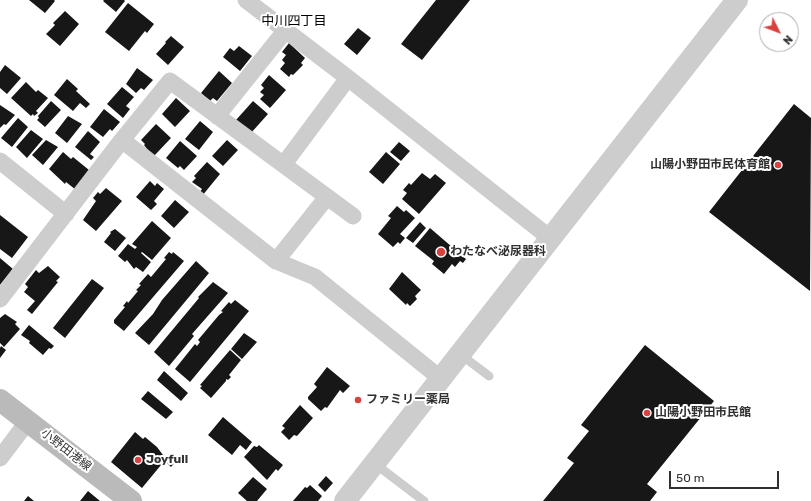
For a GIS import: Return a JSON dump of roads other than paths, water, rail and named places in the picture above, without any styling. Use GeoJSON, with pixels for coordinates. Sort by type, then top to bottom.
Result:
{"type":"FeatureCollection","features":[{"type":"Feature","properties":{"kind":"main road","name":"小野田港線"},"geometry":{"type":"LineString","coordinates":[[0,400],[131,501]]}},
{"type":"Feature","properties":{"kind":"street"},"geometry":{"type":"LineString","coordinates":[[246,0],[348,78],[550,238]]}},
{"type":"Feature","properties":{"kind":"street"},"geometry":{"type":"LineString","coordinates":[[344,501],[737,0]]}},
{"type":"Feature","properties":{"kind":"street"},"geometry":{"type":"LineString","coordinates":[[217,116],[285,31]]}},
{"type":"Feature","properties":{"kind":"street"},"geometry":{"type":"LineString","coordinates":[[284,164],[348,78]]}},
{"type":"Feature","properties":{"kind":"street"},"geometry":{"type":"LineString","coordinates":[[0,300],[122,140],[170,81],[272,158],[284,164],[353,216]]}},
{"type":"Feature","properties":{"kind":"street"},"geometry":{"type":"LineString","coordinates":[[122,140],[276,261],[316,277],[440,378]]}},
{"type":"Feature","properties":{"kind":"street"},"geometry":{"type":"LineString","coordinates":[[0,162],[66,214]]}},
{"type":"Feature","properties":{"kind":"street"},"geometry":{"type":"LineString","coordinates":[[276,261],[327,196]]}},
{"type":"Feature","properties":{"kind":"street"},"geometry":{"type":"LineString","coordinates":[[0,458],[28,421]]}},
{"type":"Feature","properties":{"kind":"lane"},"geometry":{"type":"LineString","coordinates":[[460,354],[489,376]]}},
{"type":"Feature","properties":{"kind":"lane"},"geometry":{"type":"LineString","coordinates":[[374,463],[424,501]]}},
{"type":"Feature","properties":{"kind":"place","name":"山陽小野田市民体育館"},"geometry":{"type":"Point","coordinates":[778,165]}},
{"type":"Feature","properties":{"kind":"place","name":"わたなべ泌尿器科"},"geometry":{"type":"Point","coordinates":[441,252]}},
{"type":"Feature","properties":{"kind":"place","name":"ファミリー薬局"},"geometry":{"type":"Point","coordinates":[358,400]}},
{"type":"Feature","properties":{"kind":"place","name":"山陽小野田市民館"},"geometry":{"type":"Point","coordinates":[647,413]}},
{"type":"Feature","properties":{"kind":"place","name":"Joyfull"},"geometry":{"type":"Point","coordinates":[138,460]}},
{"type":"Feature","properties":{"kind":"district","name":"中川四丁目"},"geometry":{"type":"Point","coordinates":[294,21]}}]}
